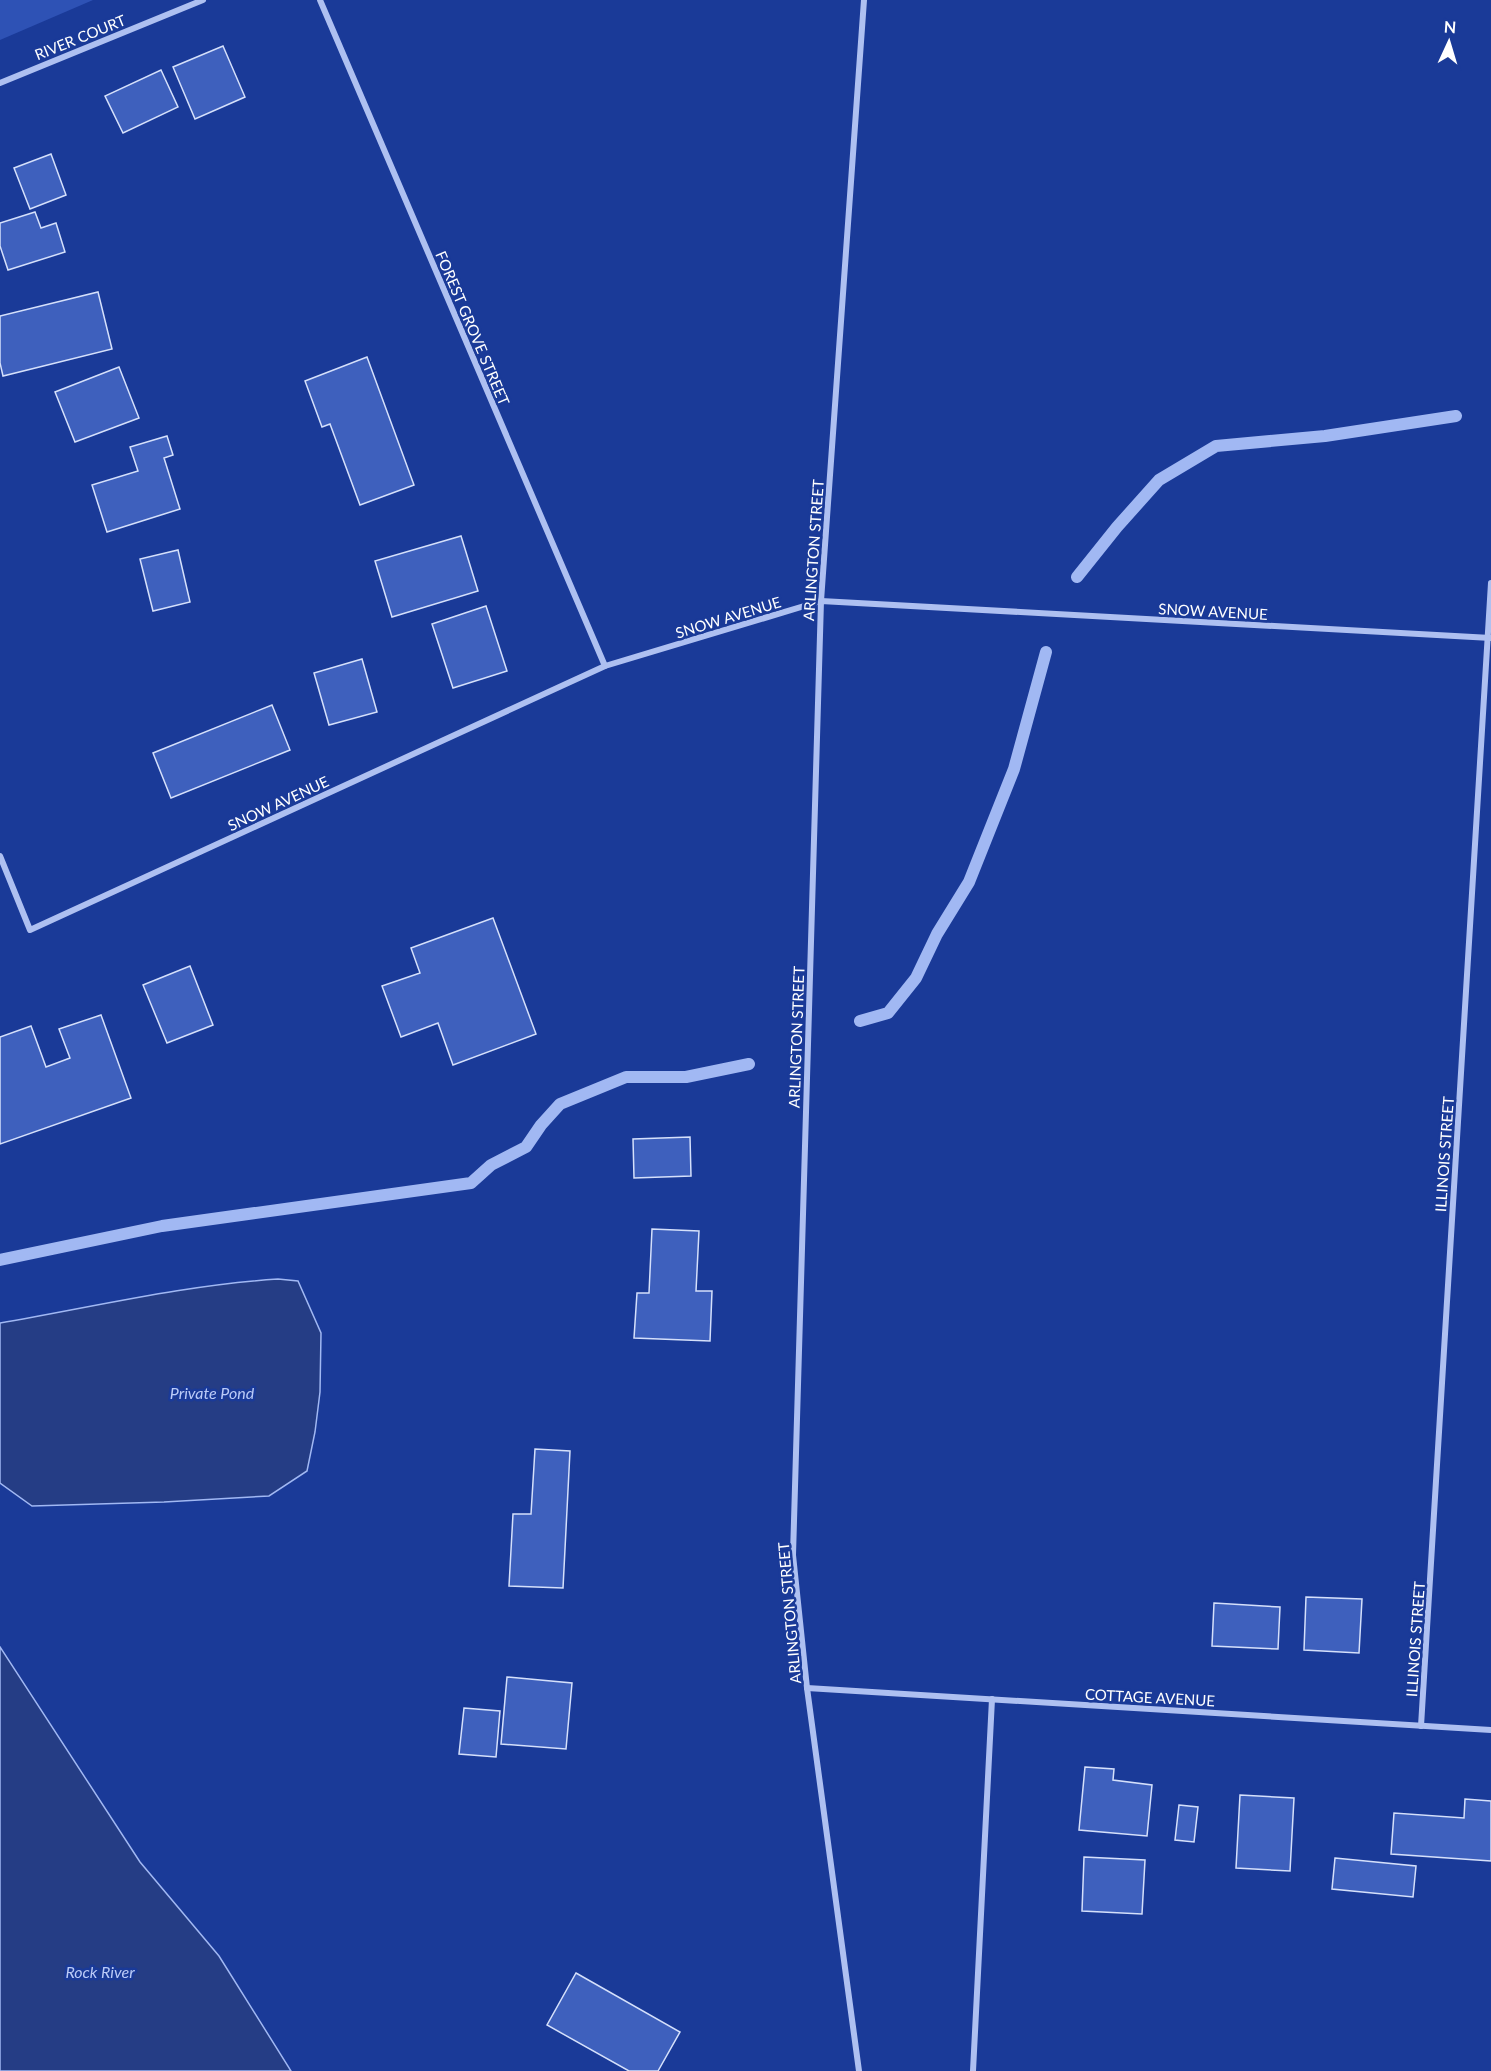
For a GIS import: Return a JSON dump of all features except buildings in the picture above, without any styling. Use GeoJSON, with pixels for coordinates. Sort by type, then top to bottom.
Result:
{"type":"FeatureCollection","features":[{"type":"Feature","properties":{"kind":"street","name":"RIVER COURT"},"geometry":{"type":"LineString","coordinates":[[0,83],[203,0]]}},
{"type":"Feature","properties":{"kind":"street","name":"FOREST GROVE STREET"},"geometry":{"type":"LineString","coordinates":[[320,0],[605,666]]}},
{"type":"Feature","properties":{"kind":"street","name":"ARLINGTON STREET"},"geometry":{"type":"LineString","coordinates":[[859,2071],[807,1689],[793,1555],[820,602],[864,0]]}},
{"type":"Feature","properties":{"kind":"street","name":"ILLINOIS STREET"},"geometry":{"type":"LineString","coordinates":[[1421,1725],[1490,638],[1491,583]]}},
{"type":"Feature","properties":{"kind":"street","name":"SNOW AVENUE"},"geometry":{"type":"LineString","coordinates":[[0,856],[30,930],[605,666],[820,602],[1490,638]]}},
{"type":"Feature","properties":{"kind":"street","name":"COTTAGE AVENUE"},"geometry":{"type":"LineString","coordinates":[[807,1689],[1491,1730]]}},
{"type":"Feature","properties":{"kind":"street"},"geometry":{"type":"LineString","coordinates":[[973,2071],[992,1700]]}},
{"type":"Feature","properties":{"kind":"shaded area"},"geometry":{"type":"Polygon","coordinates":[[[0,0],[93,0],[0,40],[0,0]]]}},
{"type":"Feature","properties":{"kind":"water","name":"Private Pond"},"geometry":{"type":"Polygon","coordinates":[[[278,1279],[298,1281],[321,1333],[320,1392],[307,1471],[269,1496],[164,1502],[32,1506],[0,1483],[0,1323],[173,1291],[278,1279]]]}},
{"type":"Feature","properties":{"kind":"water","name":"Rock River"},"geometry":{"type":"Polygon","coordinates":[[[0,1647],[140,1862],[219,1956],[291,2071],[0,2071],[0,1647]]]}},
{"type":"Feature","properties":{"kind":"waterway"},"geometry":{"type":"LineString","coordinates":[[1077,577],[1159,480],[1216,446],[1325,436],[1456,416]]}},
{"type":"Feature","properties":{"kind":"waterway"},"geometry":{"type":"LineString","coordinates":[[860,1021],[888,1013],[916,978],[937,934],[969,882],[1014,769],[1046,652]]}},
{"type":"Feature","properties":{"kind":"waterway"},"geometry":{"type":"LineString","coordinates":[[0,1260],[162,1226],[471,1183],[491,1165],[526,1147],[541,1125],[560,1104],[626,1077],[686,1077],[749,1064]]}}]}
